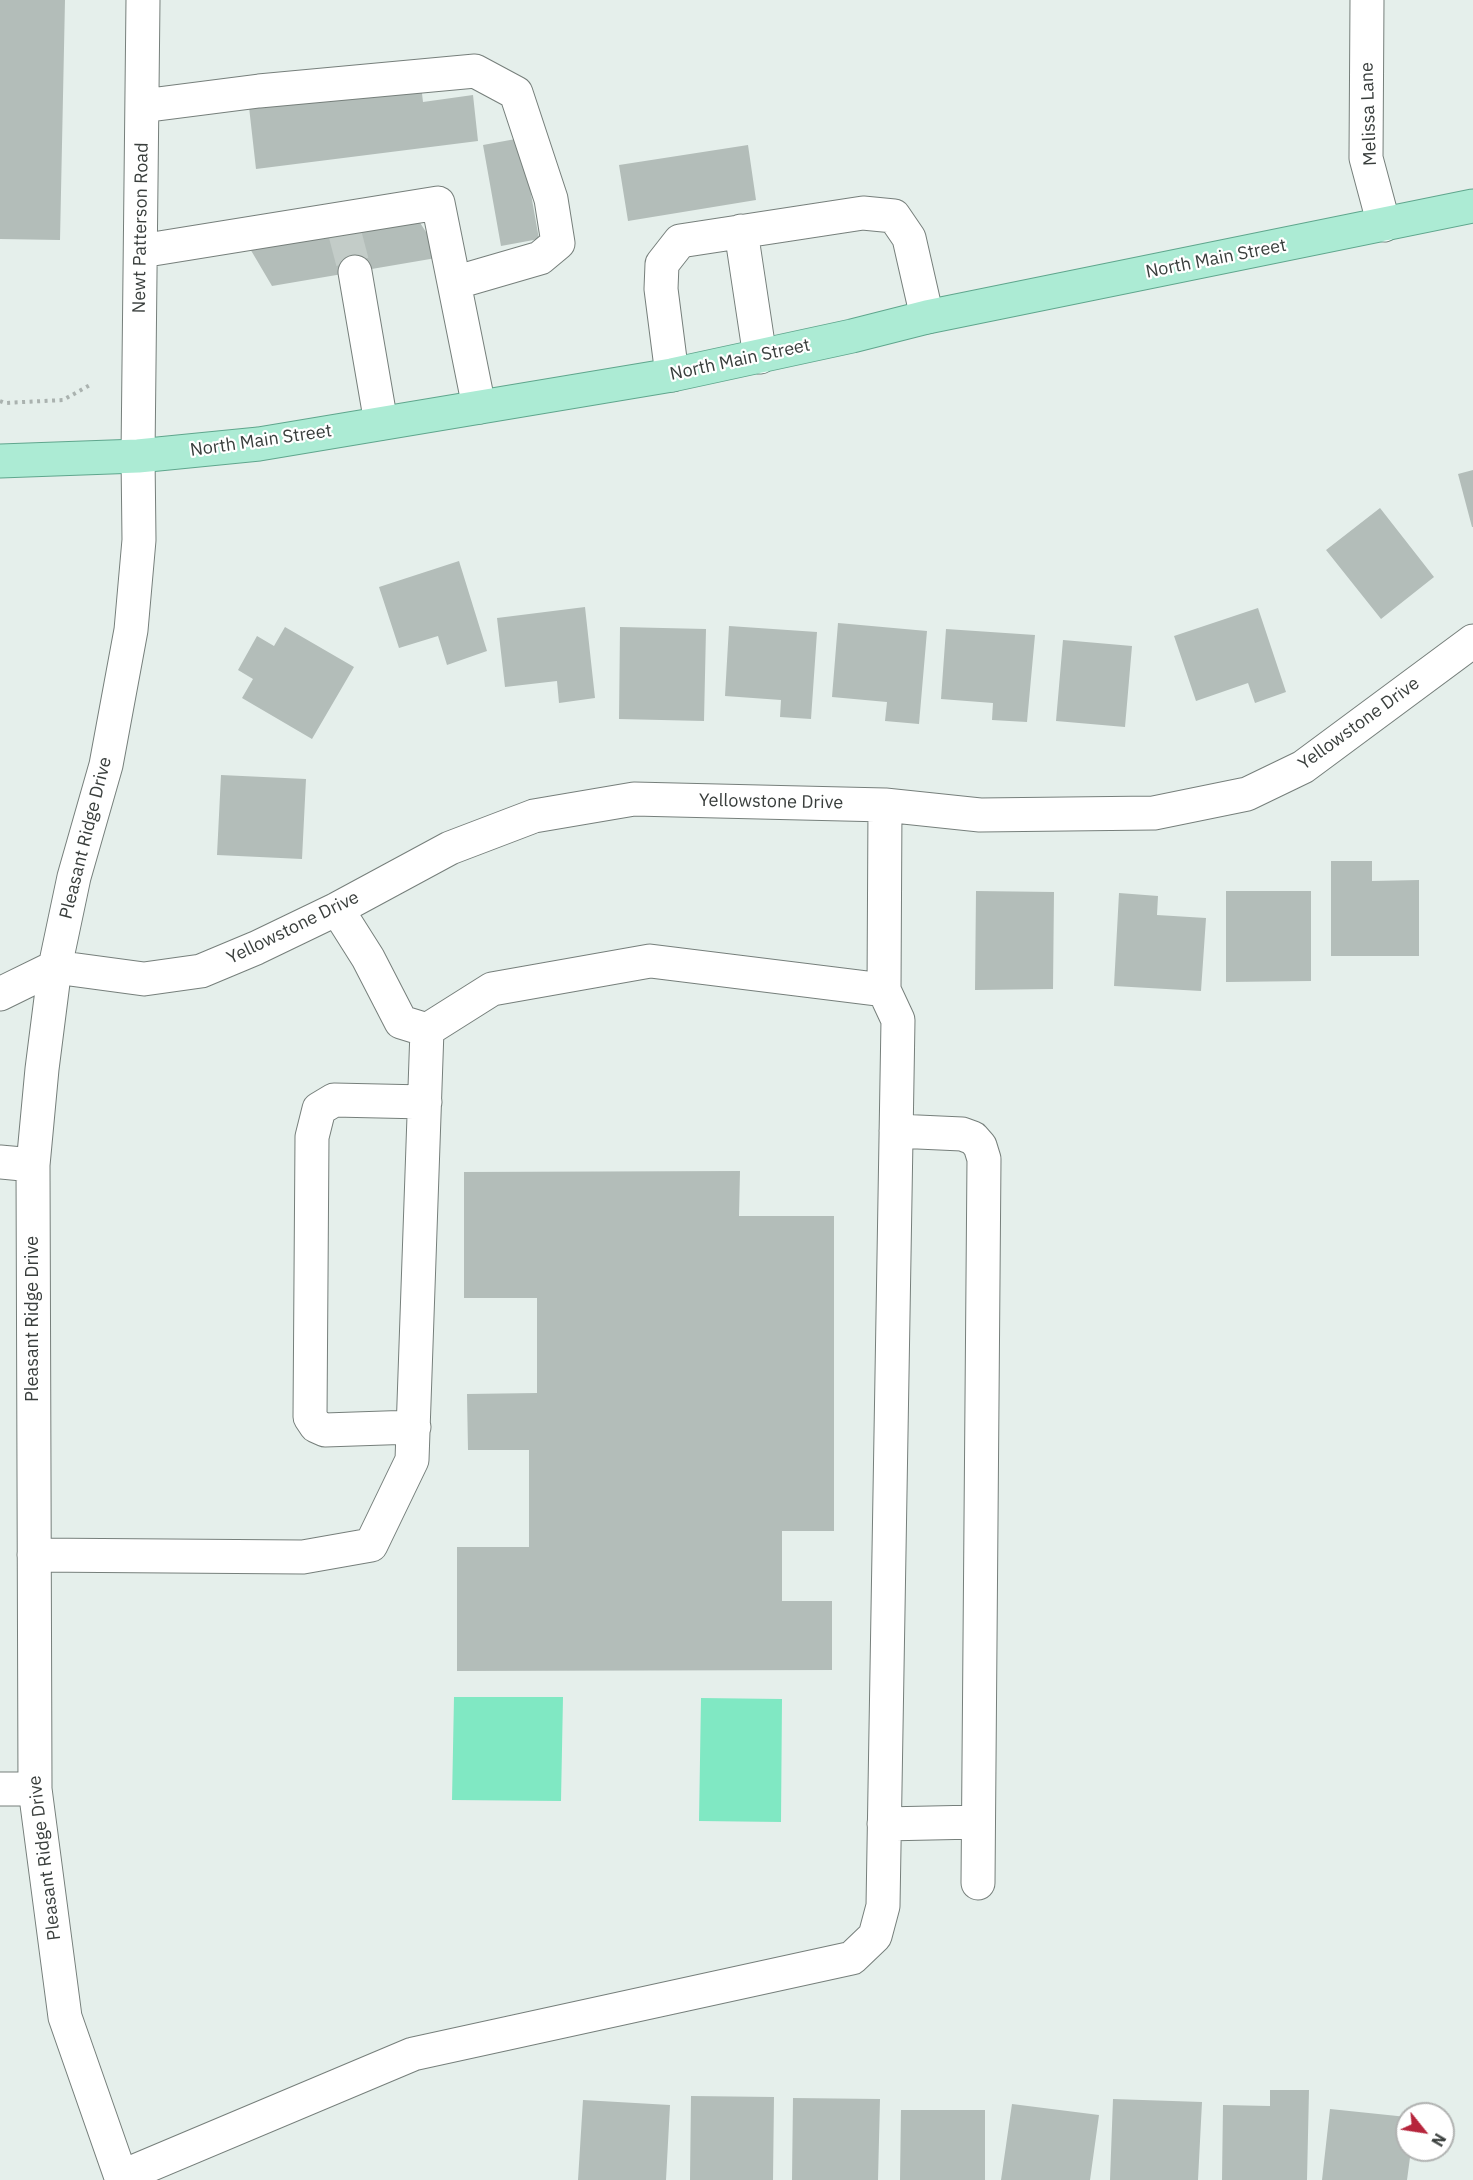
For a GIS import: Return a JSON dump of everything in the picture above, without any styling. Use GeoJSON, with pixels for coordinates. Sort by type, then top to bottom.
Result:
{"type":"FeatureCollection","features":[{"type":"Feature","properties":{"kind":"main road","name":"North Main Street"},"geometry":{"type":"LineString","coordinates":[[0,461],[138,456],[259,444],[672,375],[760,357],[927,317],[1473,207]]}},
{"type":"Feature","properties":{"kind":"street","name":"Newt Patterson Road"},"geometry":{"type":"LineString","coordinates":[[138,456],[143,0]]}},
{"type":"Feature","properties":{"kind":"street","name":"Melissa Lane"},"geometry":{"type":"LineString","coordinates":[[1366,0],[1366,158],[1384,225]]}},
{"type":"Feature","properties":{"kind":"street"},"geometry":{"type":"LineString","coordinates":[[142,106],[260,91],[475,71],[516,93],[551,198],[558,243],[540,258],[454,284]]}},
{"type":"Feature","properties":{"kind":"street"},"geometry":{"type":"LineString","coordinates":[[141,251],[343,224],[438,203],[479,407]]}},
{"type":"Feature","properties":{"kind":"street"},"geometry":{"type":"LineString","coordinates":[[672,375],[662,289],[662,264],[680,241],[863,213],[894,216],[909,238],[927,317]]}},
{"type":"Feature","properties":{"kind":"street"},"geometry":{"type":"LineString","coordinates":[[741,231],[760,357]]}},
{"type":"Feature","properties":{"kind":"street"},"geometry":{"type":"LineString","coordinates":[[355,272],[381,423]]}},
{"type":"Feature","properties":{"kind":"street","name":"Pleasant Ridge Drive"},"geometry":{"type":"LineString","coordinates":[[122,2179],[65,2017],[35,1789],[33,1164],[55,967],[74,877],[106,765],[131,630],[140,540],[138,456]]}},
{"type":"Feature","properties":{"kind":"street","name":"Yellowstone Drive"},"geometry":{"type":"LineString","coordinates":[[55,967],[144,979],[201,971],[256,948],[337,909],[450,848],[534,816],[634,799],[885,805],[981,815],[1155,813],[1247,794],[1303,767],[1473,641]]}},
{"type":"Feature","properties":{"kind":"street"},"geometry":{"type":"LineString","coordinates":[[122,2179],[413,2054],[852,1959],[875,1936],[883,1906],[898,1020],[884,990],[885,805]]}},
{"type":"Feature","properties":{"kind":"street"},"geometry":{"type":"LineString","coordinates":[[337,909],[368,958],[401,1022],[428,1030],[492,989],[650,961],[884,990]]}},
{"type":"Feature","properties":{"kind":"street"},"geometry":{"type":"LineString","coordinates":[[0,994],[55,967]]}},
{"type":"Feature","properties":{"kind":"street"},"geometry":{"type":"LineString","coordinates":[[34,1555],[303,1557],[371,1545],[412,1460],[428,1030]]}},
{"type":"Feature","properties":{"kind":"street"},"geometry":{"type":"LineString","coordinates":[[414,1427],[325,1430],[316,1426],[310,1417],[312,1137],[319,1109],[334,1100],[425,1102]]}},
{"type":"Feature","properties":{"kind":"street"},"geometry":{"type":"LineString","coordinates":[[896,1131],[962,1134],[973,1138],[980,1146],[984,1159],[978,1882]]}},
{"type":"Feature","properties":{"kind":"street"},"geometry":{"type":"LineString","coordinates":[[0,1162],[33,1164]]}},
{"type":"Feature","properties":{"kind":"street"},"geometry":{"type":"LineString","coordinates":[[0,1789],[35,1789]]}},
{"type":"Feature","properties":{"kind":"street"},"geometry":{"type":"LineString","coordinates":[[884,1824],[978,1822]]}},
{"type":"Feature","properties":{"kind":"path"},"geometry":{"type":"LineString","coordinates":[[0,402],[63,400],[90,385]]}},
{"type":"Feature","properties":{"kind":"green space"},"geometry":{"type":"Polygon","coordinates":[[[454,1697],[563,1697],[561,1801],[452,1800],[454,1697]]]}},
{"type":"Feature","properties":{"kind":"green space"},"geometry":{"type":"Polygon","coordinates":[[[701,1698],[782,1699],[781,1822],[699,1821],[701,1698]]]}},
{"type":"Feature","properties":{"kind":"building"},"geometry":{"type":"Polygon","coordinates":[[[0,0],[65,0],[60,240],[0,239],[0,0]]]}},
{"type":"Feature","properties":{"kind":"building"},"geometry":{"type":"Polygon","coordinates":[[[421,85],[423,102],[473,95],[478,141],[256,169],[249,107],[421,85]]]}},
{"type":"Feature","properties":{"kind":"building"},"geometry":{"type":"Polygon","coordinates":[[[521,138],[539,239],[501,246],[483,145],[521,138]]]}},
{"type":"Feature","properties":{"kind":"building"},"geometry":{"type":"Polygon","coordinates":[[[748,145],[756,200],[628,221],[619,165],[748,145]]]}},
{"type":"Feature","properties":{"kind":"building"},"geometry":{"type":"Polygon","coordinates":[[[417,218],[442,257],[272,286],[249,247],[417,218]]]}},
{"type":"Feature","properties":{"kind":"building"},"geometry":{"type":"Polygon","coordinates":[[[1473,470],[1473,527],[1472,527],[1458,474],[1473,470]]]}},
{"type":"Feature","properties":{"kind":"building"},"geometry":{"type":"Polygon","coordinates":[[[1380,508],[1434,577],[1381,619],[1326,550],[1380,508]]]}},
{"type":"Feature","properties":{"kind":"building"},"geometry":{"type":"Polygon","coordinates":[[[459,561],[487,651],[447,665],[438,636],[399,648],[379,587],[459,561]]]}},
{"type":"Feature","properties":{"kind":"building"},"geometry":{"type":"Polygon","coordinates":[[[585,607],[595,698],[559,703],[557,681],[505,687],[497,618],[585,607]]]}},
{"type":"Feature","properties":{"kind":"building"},"geometry":{"type":"Polygon","coordinates":[[[1258,608],[1286,692],[1255,703],[1248,683],[1196,701],[1174,636],[1258,608]]]}},
{"type":"Feature","properties":{"kind":"building"},"geometry":{"type":"Polygon","coordinates":[[[838,623],[927,631],[919,724],[885,721],[887,702],[832,697],[838,623]]]}},
{"type":"Feature","properties":{"kind":"building"},"geometry":{"type":"Polygon","coordinates":[[[729,626],[817,632],[811,719],[780,717],[781,700],[725,696],[729,626]]]}},
{"type":"Feature","properties":{"kind":"building"},"geometry":{"type":"Polygon","coordinates":[[[285,627],[354,667],[312,739],[242,698],[253,679],[238,670],[257,636],[274,646],[285,627]]]}},
{"type":"Feature","properties":{"kind":"building"},"geometry":{"type":"Polygon","coordinates":[[[620,627],[706,629],[704,721],[619,719],[620,627]]]}},
{"type":"Feature","properties":{"kind":"building"},"geometry":{"type":"Polygon","coordinates":[[[946,629],[1035,635],[1027,722],[992,720],[993,703],[941,699],[946,629]]]}},
{"type":"Feature","properties":{"kind":"building"},"geometry":{"type":"Polygon","coordinates":[[[1063,640],[1132,646],[1125,727],[1056,721],[1063,640]]]}},
{"type":"Feature","properties":{"kind":"building"},"geometry":{"type":"Polygon","coordinates":[[[221,775],[306,779],[302,859],[217,855],[221,775]]]}},
{"type":"Feature","properties":{"kind":"building"},"geometry":{"type":"Polygon","coordinates":[[[1331,861],[1372,861],[1372,881],[1419,880],[1419,956],[1331,956],[1331,861]]]}},
{"type":"Feature","properties":{"kind":"building"},"geometry":{"type":"Polygon","coordinates":[[[976,891],[1054,892],[1053,989],[975,990],[976,891]]]}},
{"type":"Feature","properties":{"kind":"building"},"geometry":{"type":"Polygon","coordinates":[[[1226,891],[1311,891],[1311,981],[1226,982],[1226,891]]]}},
{"type":"Feature","properties":{"kind":"building"},"geometry":{"type":"Polygon","coordinates":[[[1119,893],[1158,896],[1157,915],[1206,918],[1201,991],[1114,986],[1119,893]]]}},
{"type":"Feature","properties":{"kind":"building"},"geometry":{"type":"Polygon","coordinates":[[[740,1171],[739,1216],[834,1216],[834,1531],[782,1531],[782,1601],[832,1601],[832,1670],[457,1671],[457,1547],[529,1547],[529,1450],[468,1450],[467,1394],[537,1393],[537,1298],[464,1298],[464,1172],[740,1171]]]}},
{"type":"Feature","properties":{"kind":"building"},"geometry":{"type":"Polygon","coordinates":[[[1270,2090],[1309,2090],[1307,2180],[1222,2180],[1223,2105],[1270,2106],[1270,2090]]]}},
{"type":"Feature","properties":{"kind":"building"},"geometry":{"type":"Polygon","coordinates":[[[691,2096],[774,2097],[773,2180],[690,2180],[691,2096]]]}},
{"type":"Feature","properties":{"kind":"building"},"geometry":{"type":"Polygon","coordinates":[[[793,2098],[880,2099],[878,2180],[792,2180],[793,2098]]]}},
{"type":"Feature","properties":{"kind":"building"},"geometry":{"type":"Polygon","coordinates":[[[1113,2099],[1202,2102],[1198,2180],[1110,2180],[1113,2099]]]}},
{"type":"Feature","properties":{"kind":"building"},"geometry":{"type":"Polygon","coordinates":[[[583,2100],[670,2105],[666,2180],[578,2180],[583,2100]]]}},
{"type":"Feature","properties":{"kind":"building"},"geometry":{"type":"Polygon","coordinates":[[[1012,2104],[1099,2115],[1090,2180],[1001,2180],[1012,2104]]]}},
{"type":"Feature","properties":{"kind":"building"},"geometry":{"type":"Polygon","coordinates":[[[1330,2109],[1395,2116],[1395,2162],[1409,2162],[1407,2180],[1322,2180],[1330,2109]]]}},
{"type":"Feature","properties":{"kind":"building"},"geometry":{"type":"Polygon","coordinates":[[[901,2110],[985,2110],[985,2180],[900,2180],[901,2110]]]}},
{"type":"Feature","properties":{"kind":"tunnel"},"geometry":{"type":"LineString","coordinates":[[344,230],[355,272]]}}]}
